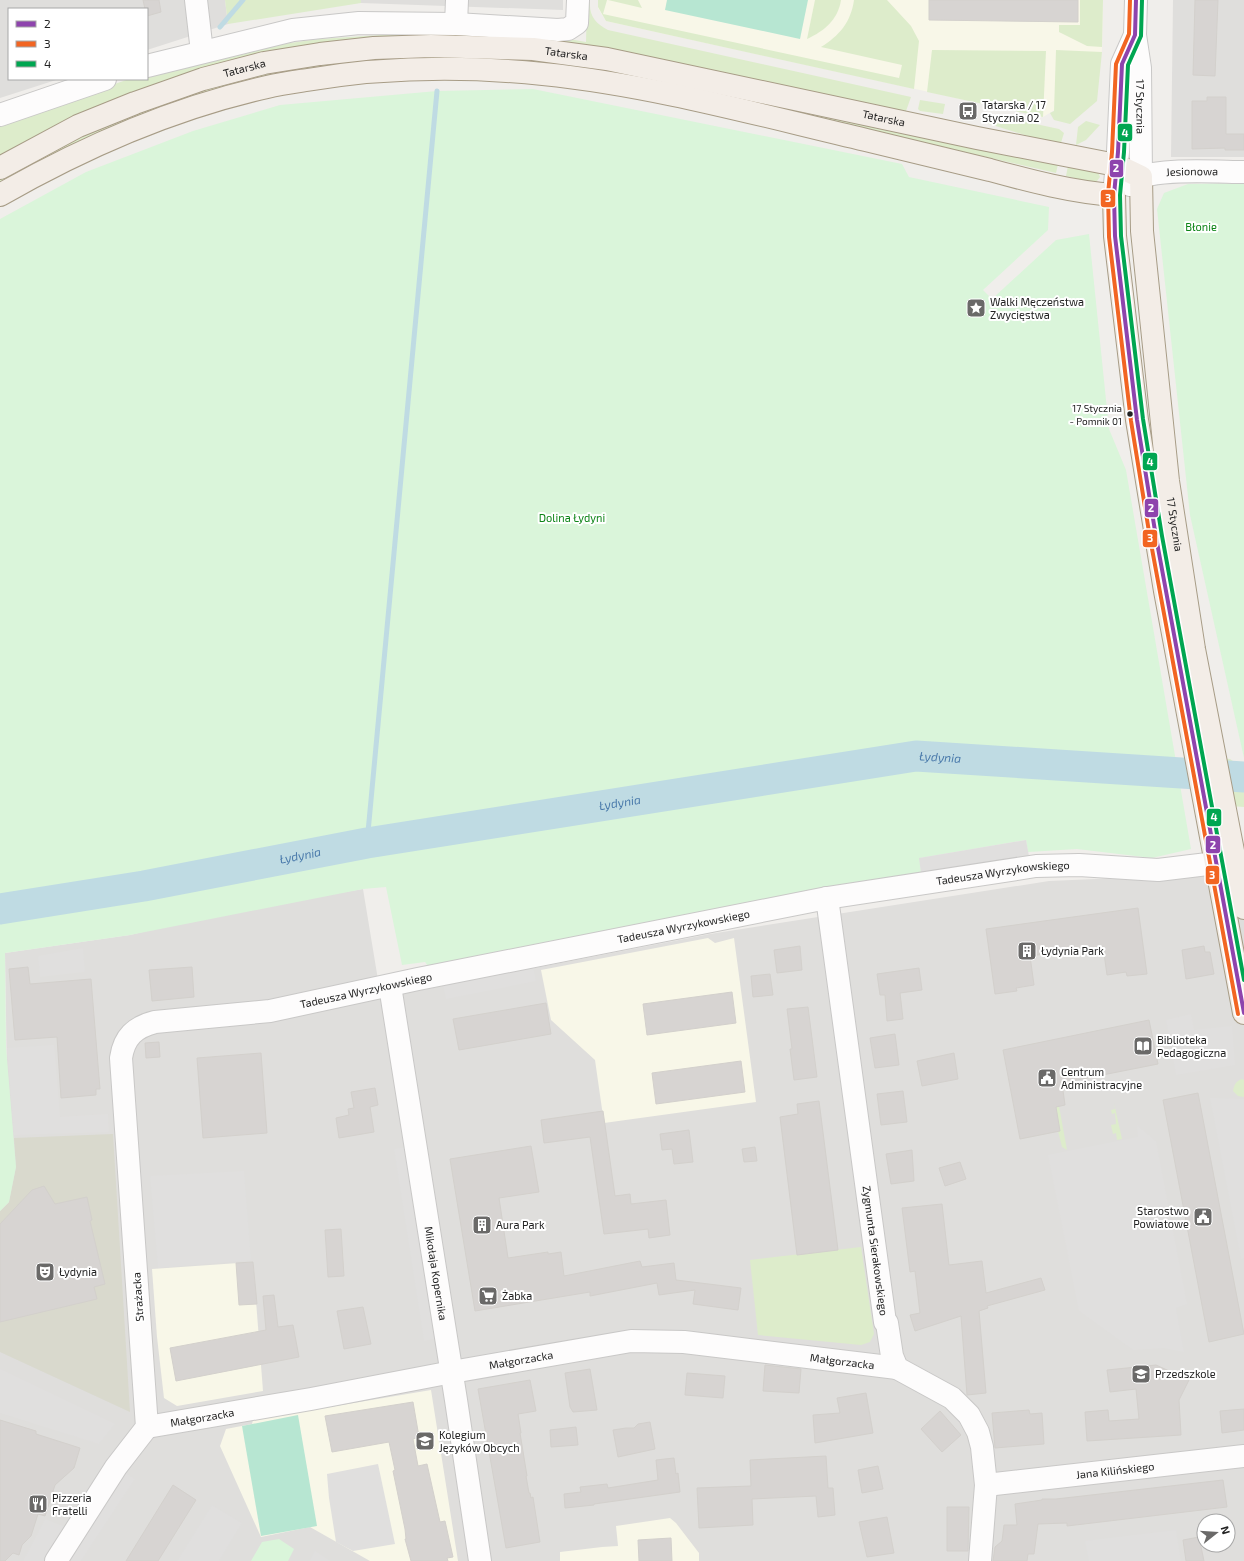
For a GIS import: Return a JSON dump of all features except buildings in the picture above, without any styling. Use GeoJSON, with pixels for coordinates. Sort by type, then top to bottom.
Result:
{"type":"FeatureCollection","features":[{"type":"Feature","properties":{"kind":"main road","name":"Tatarska"},"geometry":{"type":"LineString","coordinates":[[0,168],[78,126],[135,103],[203,79],[264,63],[320,54],[374,48],[432,46],[533,49],[607,59],[977,138],[1116,165],[1142,177]]}},
{"type":"Feature","properties":{"kind":"main road"},"geometry":{"type":"LineString","coordinates":[[0,195],[86,149],[143,125],[210,101],[269,86],[331,76],[375,72],[432,70],[487,70],[537,74],[615,85],[695,100],[1045,184],[1114,195]]}},
{"type":"Feature","properties":{"kind":"main road","name":"17 Stycznia"},"geometry":{"type":"LineString","coordinates":[[1142,177],[1142,231],[1168,480],[1194,649],[1201,735]]}},
{"type":"Feature","properties":{"kind":"main road","name":"17 Stycznia"},"geometry":{"type":"LineString","coordinates":[[1114,195],[1115,236],[1137,420],[1156,536],[1201,735],[1217,820],[1244,908]]}},
{"type":"Feature","properties":{"kind":"main road","name":"17 Stycznia"},"geometry":{"type":"LineString","coordinates":[[1232,868],[1244,1013]]}},
{"type":"Feature","properties":{"kind":"street"},"geometry":{"type":"LineString","coordinates":[[196,0],[202,52]]}},
{"type":"Feature","properties":{"kind":"street"},"geometry":{"type":"LineString","coordinates":[[456,24],[457,0]]}},
{"type":"Feature","properties":{"kind":"street","name":"Tatarska"},"geometry":{"type":"LineString","coordinates":[[148,66],[293,30],[359,23],[456,24],[558,30],[568,28],[577,23],[578,0]]}},
{"type":"Feature","properties":{"kind":"street","name":"17 Stycznia"},"geometry":{"type":"LineString","coordinates":[[1136,0],[1135,36],[1140,68],[1142,177]]}},
{"type":"Feature","properties":{"kind":"street","name":"17 Stycznia"},"geometry":{"type":"LineString","coordinates":[[1114,195],[1122,64],[1135,36]]}},
{"type":"Feature","properties":{"kind":"street"},"geometry":{"type":"LineString","coordinates":[[0,115],[102,80]]}},
{"type":"Feature","properties":{"kind":"street","name":"Jesionowa"},"geometry":{"type":"LineString","coordinates":[[1142,177],[1175,172],[1244,172]]}},
{"type":"Feature","properties":{"kind":"street"},"geometry":{"type":"LineString","coordinates":[[1114,195],[1142,177]]}},
{"type":"Feature","properties":{"kind":"street","name":"Tadeusza Wyrzykowskiego"},"geometry":{"type":"LineString","coordinates":[[155,1022],[270,1011],[827,898],[1036,866],[1079,865],[1158,870],[1232,868]]}},
{"type":"Feature","properties":{"kind":"street","name":"Zygmunta Sierakowskiego"},"geometry":{"type":"LineString","coordinates":[[827,898],[886,1322],[892,1356],[897,1368]]}},
{"type":"Feature","properties":{"kind":"street","name":"Mikołaja Kopernika"},"geometry":{"type":"LineString","coordinates":[[390,986],[452,1372],[480,1561]]}},
{"type":"Feature","properties":{"kind":"street","name":"Strażacka"},"geometry":{"type":"LineString","coordinates":[[147,1427],[121,1058],[122,1050],[134,1030],[155,1022]]}},
{"type":"Feature","properties":{"kind":"street","name":"Małgorzacka"},"geometry":{"type":"LineString","coordinates":[[147,1427],[631,1341],[684,1342],[897,1368]]}},
{"type":"Feature","properties":{"kind":"street"},"geometry":{"type":"LineString","coordinates":[[897,1368],[952,1398],[969,1415],[978,1432],[982,1447],[986,1485],[980,1561]]}},
{"type":"Feature","properties":{"kind":"street"},"geometry":{"type":"LineString","coordinates":[[56,1561],[116,1467],[147,1427]]}},
{"type":"Feature","properties":{"kind":"street","name":"Jana Kilińskiego"},"geometry":{"type":"LineString","coordinates":[[986,1485],[1244,1456]]}},
{"type":"Feature","properties":{"kind":"shaded area"},"geometry":{"type":"Polygon","coordinates":[[[0,0],[225,0],[228,24],[148,50],[148,8],[8,8],[8,80],[56,80],[0,98],[0,0]]]}},
{"type":"Feature","properties":{"kind":"shaded area"},"geometry":{"type":"Polygon","coordinates":[[[361,0],[563,0],[563,10],[361,3],[361,0]]]}},
{"type":"Feature","properties":{"kind":"shaded area"},"geometry":{"type":"Polygon","coordinates":[[[598,0],[1103,0],[1102,49],[1098,84],[1043,117],[606,21],[598,8],[598,0]]]}},
{"type":"Feature","properties":{"kind":"shaded area"},"geometry":{"type":"Polygon","coordinates":[[[1173,0],[1244,0],[1244,157],[1171,157],[1173,0]]]}},
{"type":"Feature","properties":{"kind":"shaded area"},"geometry":{"type":"Polygon","coordinates":[[[1026,840],[1031,867],[921,873],[919,858],[1026,840]]]}},
{"type":"Feature","properties":{"kind":"shaded area"},"geometry":{"type":"Polygon","coordinates":[[[1244,856],[1244,1561],[0,1561],[0,1211],[9,1202],[5,953],[130,935],[225,912],[363,889],[381,998],[710,934],[1049,881],[1211,874],[1244,856]]]}},
{"type":"Feature","properties":{"kind":"shaded area"},"geometry":{"type":"Polygon","coordinates":[[[708,938],[715,943],[734,938],[756,1102],[604,1123],[595,1060],[551,1020],[541,970],[708,938]]]}},
{"type":"Feature","properties":{"kind":"shaded area"},"geometry":{"type":"Polygon","coordinates":[[[83,948],[85,972],[40,977],[38,956],[83,948]]]}},
{"type":"Feature","properties":{"kind":"shaded area"},"geometry":{"type":"Polygon","coordinates":[[[531,958],[536,981],[446,999],[441,975],[531,958]]]}},
{"type":"Feature","properties":{"kind":"shaded area"},"geometry":{"type":"Polygon","coordinates":[[[1191,1014],[1194,1030],[1232,1026],[1235,1065],[1176,1075],[1166,1020],[1191,1014]]]}},
{"type":"Feature","properties":{"kind":"shaded area"},"geometry":{"type":"Polygon","coordinates":[[[54,1045],[60,1117],[108,1114],[109,1132],[14,1135],[7,1048],[54,1045]]]}},
{"type":"Feature","properties":{"kind":"shaded area"},"geometry":{"type":"Polygon","coordinates":[[[1210,1098],[1244,1099],[1244,1258],[1241,1259],[1210,1098]]]}},
{"type":"Feature","properties":{"kind":"shaded area"},"geometry":{"type":"Polygon","coordinates":[[[1137,1125],[1156,1141],[1187,1304],[1176,1308],[1184,1352],[1164,1348],[1133,1350],[1079,1311],[1048,1155],[1138,1137],[1137,1125]]]}},
{"type":"Feature","properties":{"kind":"shaded area"},"geometry":{"type":"Polygon","coordinates":[[[113,1134],[130,1412],[0,1352],[0,1211],[9,1202],[16,1167],[14,1138],[113,1134]]]}},
{"type":"Feature","properties":{"kind":"shaded area"},"geometry":{"type":"Polygon","coordinates":[[[415,1146],[446,1336],[424,1341],[394,1149],[415,1146]]]}},
{"type":"Feature","properties":{"kind":"shaded area"},"geometry":{"type":"Polygon","coordinates":[[[244,1171],[251,1260],[158,1268],[150,1176],[244,1171]]]}},
{"type":"Feature","properties":{"kind":"shaded area"},"geometry":{"type":"Polygon","coordinates":[[[253,1262],[263,1391],[177,1406],[164,1398],[157,1337],[152,1269],[253,1262]]]}},
{"type":"Feature","properties":{"kind":"shaded area"},"geometry":{"type":"Polygon","coordinates":[[[0,1369],[115,1424],[99,1444],[0,1413],[0,1369]]]}},
{"type":"Feature","properties":{"kind":"shaded area"},"geometry":{"type":"Polygon","coordinates":[[[431,1390],[458,1561],[370,1561],[310,1527],[261,1537],[220,1446],[226,1429],[252,1424],[253,1420],[431,1390]]]}},
{"type":"Feature","properties":{"kind":"shaded area"},"geometry":{"type":"Polygon","coordinates":[[[378,1464],[395,1544],[353,1551],[336,1542],[327,1474],[378,1464]]]}},
{"type":"Feature","properties":{"kind":"shaded area"},"geometry":{"type":"Polygon","coordinates":[[[116,1467],[135,1479],[81,1561],[23,1561],[45,1519],[75,1531],[116,1467]]]}},
{"type":"Feature","properties":{"kind":"shaded area"},"geometry":{"type":"Polygon","coordinates":[[[212,1505],[242,1523],[219,1561],[177,1561],[212,1505]]]}},
{"type":"Feature","properties":{"kind":"shaded area"},"geometry":{"type":"Polygon","coordinates":[[[670,1518],[676,1523],[699,1553],[699,1561],[560,1561],[560,1552],[618,1546],[616,1526],[670,1518]]]}},
{"type":"Feature","properties":{"kind":"shaded area"},"geometry":{"type":"Polygon","coordinates":[[[1176,1530],[1181,1561],[1089,1561],[1085,1541],[1176,1530]]]}},
{"type":"Feature","properties":{"kind":"shaded area"},"geometry":{"type":"Polygon","coordinates":[[[315,1551],[330,1561],[310,1561],[315,1551]]]}},
{"type":"Feature","properties":{"kind":"green space"},"geometry":{"type":"Polygon","coordinates":[[[225,0],[361,0],[361,3],[228,24],[225,0]]]}},
{"type":"Feature","properties":{"kind":"green space"},"geometry":{"type":"Polygon","coordinates":[[[598,0],[607,0],[603,14],[899,78],[902,65],[821,47],[843,28],[850,15],[854,0],[887,0],[911,26],[919,41],[914,89],[606,21],[598,7],[598,0]]]}},
{"type":"Feature","properties":{"kind":"green space"},"geometry":{"type":"Polygon","coordinates":[[[608,0],[638,0],[642,8],[608,0]]]}},
{"type":"Feature","properties":{"kind":"green space"},"geometry":{"type":"Polygon","coordinates":[[[667,0],[808,0],[800,39],[665,10],[667,0]]]}},
{"type":"Feature","properties":{"kind":"green space"},"geometry":{"type":"Polygon","coordinates":[[[815,0],[841,0],[837,13],[829,24],[807,39],[815,0]]]}},
{"type":"Feature","properties":{"kind":"green space"},"geometry":{"type":"Polygon","coordinates":[[[1080,0],[1103,0],[1102,47],[1087,46],[1059,32],[1059,25],[1080,25],[1080,0]]]}},
{"type":"Feature","properties":{"kind":"green space"},"geometry":{"type":"Polygon","coordinates":[[[590,2],[594,19],[608,30],[911,97],[906,111],[896,111],[436,37],[436,32],[564,38],[586,42],[587,3],[590,2]]]}},
{"type":"Feature","properties":{"kind":"green space"},"geometry":{"type":"Polygon","coordinates":[[[426,32],[426,37],[343,43],[0,157],[0,124],[126,80],[148,80],[148,74],[268,46],[319,39],[426,32]]]}},
{"type":"Feature","properties":{"kind":"green space"},"geometry":{"type":"Polygon","coordinates":[[[932,50],[1046,51],[1043,117],[927,92],[932,50]]]}},
{"type":"Feature","properties":{"kind":"green space"},"geometry":{"type":"Polygon","coordinates":[[[1056,50],[1102,52],[1097,101],[1070,124],[1054,120],[1050,113],[1054,111],[1056,50]]]}},
{"type":"Feature","properties":{"kind":"green space"},"geometry":{"type":"Polygon","coordinates":[[[436,55],[550,61],[662,79],[1058,164],[1056,173],[755,104],[437,61],[436,55]]]}},
{"type":"Feature","properties":{"kind":"green space"},"geometry":{"type":"Polygon","coordinates":[[[413,56],[413,61],[354,65],[0,184],[0,178],[79,137],[122,119],[231,81],[259,74],[337,62],[413,56]]]}},
{"type":"Feature","properties":{"kind":"green space","name":"Dolina Łydyni"},"geometry":{"type":"Polygon","coordinates":[[[533,89],[902,164],[909,177],[1049,207],[1048,230],[983,290],[992,299],[1056,240],[1089,234],[1109,429],[1126,470],[1191,849],[1152,858],[1077,849],[1028,852],[1026,840],[920,858],[921,873],[428,966],[425,962],[402,965],[386,887],[363,889],[130,935],[5,953],[6,1047],[16,1167],[9,1202],[0,1211],[0,219],[86,172],[193,131],[280,105],[437,91],[533,89]]]}},
{"type":"Feature","properties":{"kind":"green space"},"geometry":{"type":"Polygon","coordinates":[[[920,100],[945,104],[943,114],[920,111],[918,109],[920,100]]]}},
{"type":"Feature","properties":{"kind":"green space"},"geometry":{"type":"Polygon","coordinates":[[[990,114],[1059,129],[1064,133],[1060,146],[986,123],[988,115],[990,114]]]}},
{"type":"Feature","properties":{"kind":"green space"},"geometry":{"type":"Polygon","coordinates":[[[1086,121],[1100,125],[1086,140],[1076,145],[1078,127],[1086,121]]]}},
{"type":"Feature","properties":{"kind":"green space"},"geometry":{"type":"Polygon","coordinates":[[[1068,166],[1098,172],[1100,177],[1097,181],[1092,182],[1066,176],[1068,166]]]}},
{"type":"Feature","properties":{"kind":"green space","name":"Błonie"},"geometry":{"type":"Polygon","coordinates":[[[1244,183],[1244,758],[1190,515],[1157,209],[1164,193],[1188,184],[1244,183]]]}},
{"type":"Feature","properties":{"kind":"green space"},"geometry":{"type":"Polygon","coordinates":[[[1196,756],[1230,759],[1244,769],[1244,807],[1205,804],[1196,756]]]}},
{"type":"Feature","properties":{"kind":"green space"},"geometry":{"type":"Polygon","coordinates":[[[1242,1079],[1244,1080],[1244,1097],[1238,1096],[1233,1091],[1238,1081],[1242,1079]]]}},
{"type":"Feature","properties":{"kind":"green space"},"geometry":{"type":"Polygon","coordinates":[[[1114,1103],[1122,1139],[1117,1140],[1116,1133],[1113,1134],[1111,1125],[1116,1124],[1115,1113],[1112,1114],[1111,1110],[1115,1109],[1114,1103]]]}},
{"type":"Feature","properties":{"kind":"green space"},"geometry":{"type":"Polygon","coordinates":[[[1059,1106],[1067,1150],[1062,1147],[1058,1131],[1060,1130],[1056,1107],[1059,1106]]]}},
{"type":"Feature","properties":{"kind":"green space"},"geometry":{"type":"Polygon","coordinates":[[[861,1247],[874,1334],[870,1342],[861,1345],[758,1335],[750,1260],[861,1247]]]}},
{"type":"Feature","properties":{"kind":"green space"},"geometry":{"type":"Polygon","coordinates":[[[298,1415],[317,1526],[261,1536],[242,1426],[298,1415]]]}},
{"type":"Feature","properties":{"kind":"green space"},"geometry":{"type":"Polygon","coordinates":[[[279,1539],[294,1549],[288,1561],[251,1561],[262,1542],[279,1539]]]}},
{"type":"Feature","properties":{"kind":"waterway"},"geometry":{"type":"LineString","coordinates":[[220,27],[243,0]]}},
{"type":"Feature","properties":{"kind":"waterway"},"geometry":{"type":"LineString","coordinates":[[367,843],[437,91]]}},
{"type":"Feature","properties":{"kind":"waterway","name":"Łydynia"},"geometry":{"type":"LineString","coordinates":[[0,909],[144,886],[367,843],[916,756],[1244,777]]}},
{"type":"Feature","properties":{"kind":"transit line","name":"3"},"geometry":{"type":"LineString","coordinates":[[1130,0],[1129,34],[1116,64],[1112,152],[1108,194],[1109,237],[1131,421],[1150,538],[1238,1014]]}},
{"type":"Feature","properties":{"kind":"transit line","name":"2"},"geometry":{"type":"LineString","coordinates":[[1136,0],[1135,35],[1122,64],[1118,152],[1114,195],[1115,236],[1137,420],[1156,537],[1244,1013]]}},
{"type":"Feature","properties":{"kind":"transit line","name":"4"},"geometry":{"type":"LineString","coordinates":[[1142,0],[1141,36],[1128,65],[1124,152],[1120,195],[1121,236],[1143,419],[1162,536],[1244,980]]}},
{"type":"Feature","properties":{"kind":"place","name":"Tatarska / 17 Stycznia 02"},"geometry":{"type":"Point","coordinates":[968,111]}},
{"type":"Feature","properties":{"kind":"place","name":"Walki Męczeństwa Zwycięstwa"},"geometry":{"type":"Point","coordinates":[976,308]}},
{"type":"Feature","properties":{"kind":"place","name":"17 Stycznia - Pomnik 01"},"geometry":{"type":"Point","coordinates":[1130,414]}},
{"type":"Feature","properties":{"kind":"place","name":"Łydynia Park"},"geometry":{"type":"Point","coordinates":[1027,951]}},
{"type":"Feature","properties":{"kind":"place","name":"Biblioteka Pedagogiczna"},"geometry":{"type":"Point","coordinates":[1143,1046]}},
{"type":"Feature","properties":{"kind":"place","name":"Centrum Administracyjne"},"geometry":{"type":"Point","coordinates":[1047,1078]}},
{"type":"Feature","properties":{"kind":"place","name":"Starostwo Powiatowe"},"geometry":{"type":"Point","coordinates":[1203,1217]}},
{"type":"Feature","properties":{"kind":"place","name":"Aura Park"},"geometry":{"type":"Point","coordinates":[482,1225]}},
{"type":"Feature","properties":{"kind":"place","name":"Łydynia"},"geometry":{"type":"Point","coordinates":[45,1272]}},
{"type":"Feature","properties":{"kind":"place","name":"Żabka"},"geometry":{"type":"Point","coordinates":[488,1296]}},
{"type":"Feature","properties":{"kind":"place","name":"Przedszkole"},"geometry":{"type":"Point","coordinates":[1141,1374]}},
{"type":"Feature","properties":{"kind":"place","name":"Kolegium Języków Obcych"},"geometry":{"type":"Point","coordinates":[425,1441]}},
{"type":"Feature","properties":{"kind":"place","name":"Pizzeria Fratelli"},"geometry":{"type":"Point","coordinates":[38,1504]}}]}
